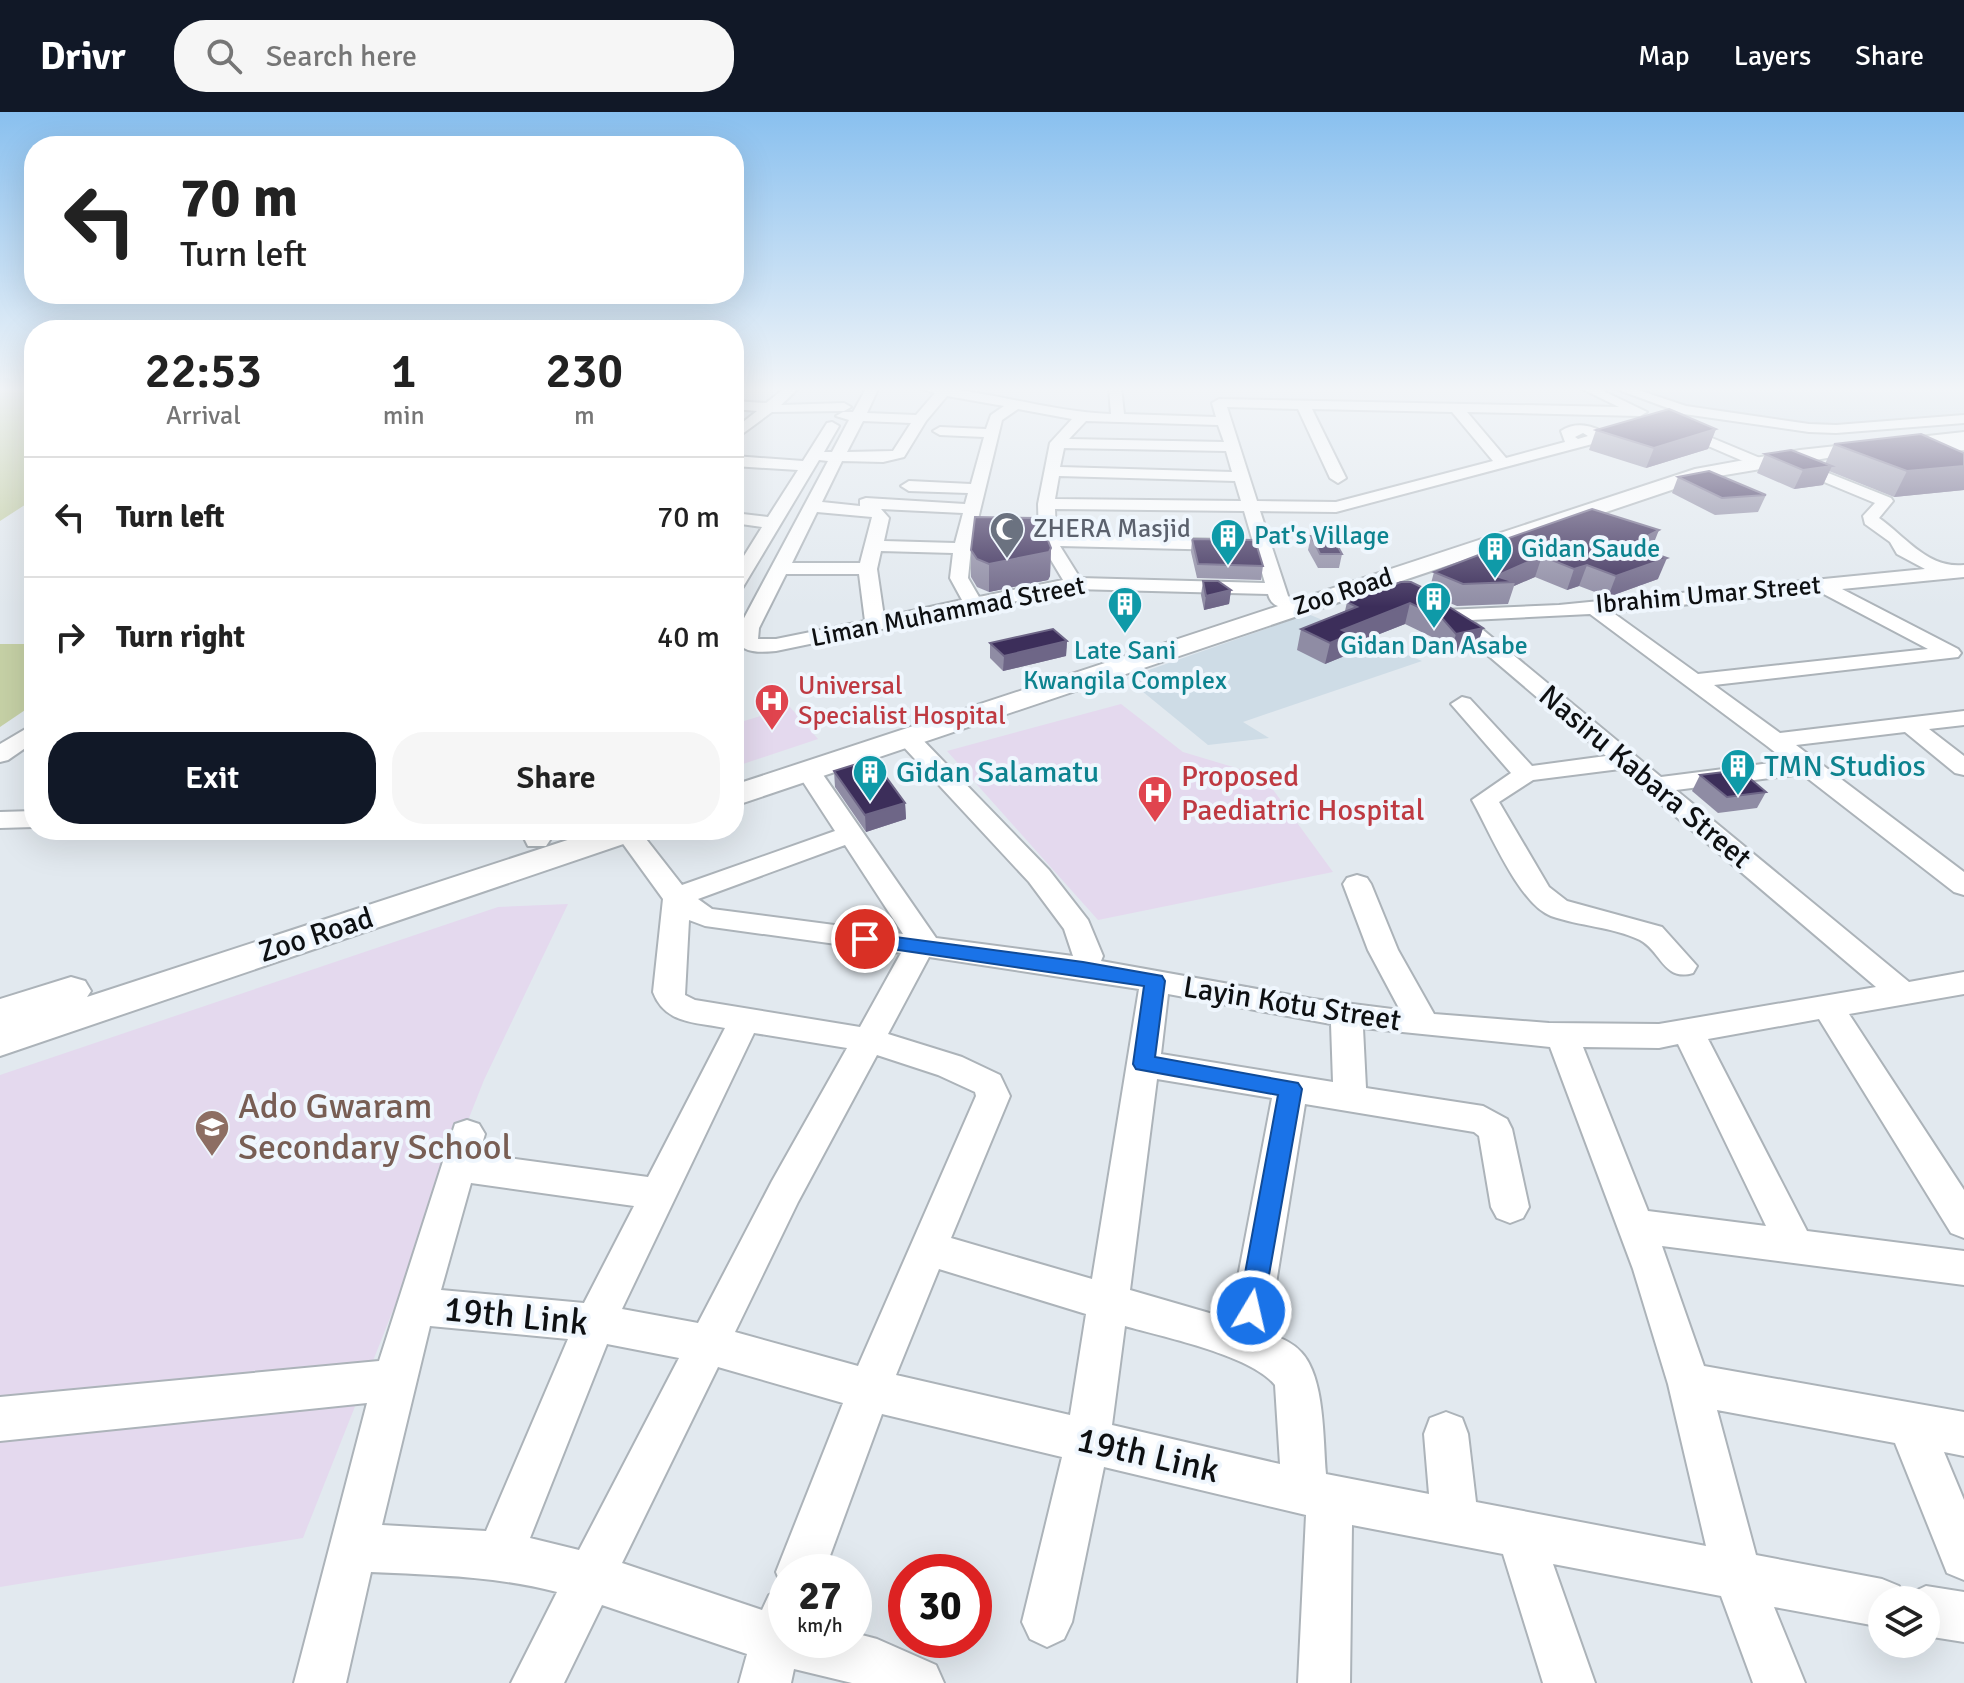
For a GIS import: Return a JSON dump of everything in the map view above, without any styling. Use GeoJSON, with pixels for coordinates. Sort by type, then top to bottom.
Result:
{"type":"FeatureCollection","features":[{"type":"Feature","properties":{"kind":"main road","name":"Zoo Road"},"geometry":{"type":"LineString","coordinates":[[744,773],[1682,470],[1739,460]]}},
{"type":"Feature","properties":{"kind":"main road","name":"Zoo Road"},"geometry":{"type":"LineString","coordinates":[[744,793],[908,738],[1284,599],[1378,581],[1747,460]]}},
{"type":"Feature","properties":{"kind":"main road","name":"Zoo Road"},"geometry":{"type":"LineString","coordinates":[[0,1014],[525,840]]}},
{"type":"Feature","properties":{"kind":"main road","name":"Zoo Road"},"geometry":{"type":"LineString","coordinates":[[0,1041],[601,840]]}},
{"type":"Feature","properties":{"kind":"street"},"geometry":{"type":"LineString","coordinates":[[744,461],[816,460]]}},
{"type":"Feature","properties":{"kind":"street"},"geometry":{"type":"LineString","coordinates":[[744,625],[779,568],[834,460]]}},
{"type":"Feature","properties":{"kind":"street"},"geometry":{"type":"LineString","coordinates":[[974,604],[959,578],[962,548],[985,460]]}},
{"type":"Feature","properties":{"kind":"street"},"geometry":{"type":"LineString","coordinates":[[1053,460],[1046,504],[1048,540],[1074,583]]}},
{"type":"Feature","properties":{"kind":"street"},"geometry":{"type":"LineString","coordinates":[[1236,460],[1263,546],[1284,599]]}},
{"type":"Feature","properties":{"kind":"street"},"geometry":{"type":"LineString","coordinates":[[1328,460],[1338,478]]}},
{"type":"Feature","properties":{"kind":"street"},"geometry":{"type":"LineString","coordinates":[[1046,504],[1346,506],[1512,460]]}},
{"type":"Feature","properties":{"kind":"street"},"geometry":{"type":"LineString","coordinates":[[1768,460],[1885,501],[1871,520],[1897,539],[1903,550],[1959,572]]}},
{"type":"Feature","properties":{"kind":"street"},"geometry":{"type":"LineString","coordinates":[[744,566],[812,461]]}},
{"type":"Feature","properties":{"kind":"street"},"geometry":{"type":"LineString","coordinates":[[1050,471],[1241,477]]}},
{"type":"Feature","properties":{"kind":"street"},"geometry":{"type":"LineString","coordinates":[[909,486],[977,489]]}},
{"type":"Feature","properties":{"kind":"street"},"geometry":{"type":"LineString","coordinates":[[866,503],[972,509]]}},
{"type":"Feature","properties":{"kind":"street"},"geometry":{"type":"LineString","coordinates":[[810,506],[878,513],[881,518],[868,569],[875,624]]}},
{"type":"Feature","properties":{"kind":"street"},"geometry":{"type":"LineString","coordinates":[[744,519],[772,523]]}},
{"type":"Feature","properties":{"kind":"street"},"geometry":{"type":"LineString","coordinates":[[1048,540],[1263,546]]}},
{"type":"Feature","properties":{"kind":"street"},"geometry":{"type":"LineString","coordinates":[[874,546],[962,548]]}},
{"type":"Feature","properties":{"kind":"street"},"geometry":{"type":"LineString","coordinates":[[779,568],[868,569]]}},
{"type":"Feature","properties":{"kind":"street","name":"Ibrahim Umar Street"},"geometry":{"type":"LineString","coordinates":[[1453,615],[1519,614],[1959,572]]}},
{"type":"Feature","properties":{"kind":"street"},"geometry":{"type":"LineString","coordinates":[[1378,581],[1404,593]]}},
{"type":"Feature","properties":{"kind":"street","name":"Liman Muhammad Street"},"geometry":{"type":"LineString","coordinates":[[744,634],[747,642],[757,646],[776,645],[1074,583],[1284,599]]}},
{"type":"Feature","properties":{"kind":"street"},"geometry":{"type":"LineString","coordinates":[[1820,585],[1929,642],[1959,650]]}},
{"type":"Feature","properties":{"kind":"street","name":"Nasiru Kabara Street"},"geometry":{"type":"LineString","coordinates":[[1428,604],[1453,615],[1900,991]]}},
{"type":"Feature","properties":{"kind":"street"},"geometry":{"type":"LineString","coordinates":[[1592,606],[1964,886]]}},
{"type":"Feature","properties":{"kind":"street"},"geometry":{"type":"LineString","coordinates":[[1694,681],[1959,650]]}},
{"type":"Feature","properties":{"kind":"street"},"geometry":{"type":"LineString","coordinates":[[1462,704],[1526,774]]}},
{"type":"Feature","properties":{"kind":"street"},"geometry":{"type":"LineString","coordinates":[[1775,741],[1964,718]]}},
{"type":"Feature","properties":{"kind":"street"},"geometry":{"type":"LineString","coordinates":[[1910,725],[1964,768]]}},
{"type":"Feature","properties":{"kind":"street"},"geometry":{"type":"LineString","coordinates":[[0,755],[24,738]]}},
{"type":"Feature","properties":{"kind":"street"},"geometry":{"type":"LineString","coordinates":[[908,738],[1039,876],[1078,927],[1088,956],[1083,968]]}},
{"type":"Feature","properties":{"kind":"street"},"geometry":{"type":"LineString","coordinates":[[1626,761],[1526,774],[1485,800],[1538,893],[1557,908],[1652,934],[1682,966]]}},
{"type":"Feature","properties":{"kind":"street"},"geometry":{"type":"LineString","coordinates":[[1655,785],[1807,766]]}},
{"type":"Feature","properties":{"kind":"street"},"geometry":{"type":"LineString","coordinates":[[537,1683],[588,1576],[710,1345],[785,1192],[868,1040],[924,947],[808,771]]}},
{"type":"Feature","properties":{"kind":"street"},"geometry":{"type":"LineString","coordinates":[[0,820],[24,819]]}},
{"type":"Feature","properties":{"kind":"street"},"geometry":{"type":"LineString","coordinates":[[807,1554],[869,1390],[993,1096],[988,1084],[950,1066],[868,1040],[688,1010],[672,1002],[668,992],[677,897],[851,834]]}},
{"type":"Feature","properties":{"kind":"street","name":"Layin Kotu Street"},"geometry":{"type":"LineString","coordinates":[[635,840],[677,897],[697,913],[728,922],[1083,968],[1424,1025],[1562,1036],[1659,1036],[1900,991],[1964,983]]}},
{"type":"Feature","properties":{"kind":"street"},"geometry":{"type":"LineString","coordinates":[[1357,884],[1383,950],[1424,1025]]}},
{"type":"Feature","properties":{"kind":"street"},"geometry":{"type":"LineString","coordinates":[[1047,1622],[1088,1440],[1155,981]]}},
{"type":"Feature","properties":{"kind":"street"},"geometry":{"type":"LineString","coordinates":[[1827,1006],[1964,1222]]}},
{"type":"Feature","properties":{"kind":"street"},"geometry":{"type":"LineString","coordinates":[[1347,1014],[1350,1097]]}},
{"type":"Feature","properties":{"kind":"street"},"geometry":{"type":"LineString","coordinates":[[499,1557],[595,1323],[744,1021]]}},
{"type":"Feature","properties":{"kind":"street"},"geometry":{"type":"LineString","coordinates":[[1688,1031],[1795,1246]]}},
{"type":"Feature","properties":{"kind":"street"},"geometry":{"type":"LineString","coordinates":[[1562,1036],[1637,1226],[1689,1384],[1738,1577],[1779,1683]]}},
{"type":"Feature","properties":{"kind":"street"},"geometry":{"type":"LineString","coordinates":[[1143,1064],[1477,1118],[1495,1129],[1510,1207]]}},
{"type":"Feature","properties":{"kind":"street"},"geometry":{"type":"LineString","coordinates":[[1246,1343],[1291,1089]]}},
{"type":"Feature","properties":{"kind":"street"},"geometry":{"type":"LineString","coordinates":[[320,1683],[394,1380],[462,1150],[660,1194]]}},
{"type":"Feature","properties":{"kind":"street"},"geometry":{"type":"LineString","coordinates":[[1637,1226],[1964,1268]]}},
{"type":"Feature","properties":{"kind":"street"},"geometry":{"type":"LineString","coordinates":[[930,1249],[1246,1343],[1291,1368],[1318,1495],[1324,1683]]}},
{"type":"Feature","properties":{"kind":"street","name":"19th Link"},"geometry":{"type":"LineString","coordinates":[[415,1306],[595,1323],[710,1345],[869,1390],[1318,1495],[1868,1600]]}},
{"type":"Feature","properties":{"kind":"street"},"geometry":{"type":"LineString","coordinates":[[0,1419],[394,1380]]}},
{"type":"Feature","properties":{"kind":"street"},"geometry":{"type":"LineString","coordinates":[[1689,1384],[1964,1434]]}},
{"type":"Feature","properties":{"kind":"street"},"geometry":{"type":"LineString","coordinates":[[1910,1425],[1964,1556]]}},
{"type":"Feature","properties":{"kind":"street"},"geometry":{"type":"LineString","coordinates":[[1446,1434],[1455,1523]]}},
{"type":"Feature","properties":{"kind":"street"},"geometry":{"type":"LineString","coordinates":[[1520,1535],[1569,1683]]}},
{"type":"Feature","properties":{"kind":"street"},"geometry":{"type":"LineString","coordinates":[[355,1548],[521,1559],[588,1576],[768,1641]]}},
{"type":"Feature","properties":{"kind":"street"},"geometry":{"type":"LineString","coordinates":[[1940,1613],[1964,1617]]}},
{"type":"Feature","properties":{"kind":"street"},"geometry":{"type":"LineString","coordinates":[[847,1658],[877,1664],[918,1683]]}},
{"type":"Feature","properties":{"kind":"shaded area"},"geometry":{"type":"Polygon","coordinates":[[[1308,614],[1422,661],[1243,722],[1269,738],[1208,745],[1126,678],[1308,614]]]}},
{"type":"Feature","properties":{"kind":"shaded area","name":"Proposed Paediatric Hospital"},"geometry":{"type":"Polygon","coordinates":[[[1121,704],[1183,752],[1263,776],[1333,872],[1098,920],[947,751],[1121,704]]]}},
{"type":"Feature","properties":{"kind":"shaded area","name":"Universal Specialist Hospital"},"geometry":{"type":"Polygon","coordinates":[[[790,707],[818,739],[744,764],[744,721],[790,707]]]}},
{"type":"Feature","properties":{"kind":"shaded area"},"geometry":{"type":"Polygon","coordinates":[[[568,904],[484,1080],[303,1538],[0,1587],[0,1075],[498,907],[568,904]]]}},
{"type":"Feature","properties":{"kind":"green space"},"geometry":{"type":"Polygon","coordinates":[[[0,460],[24,460],[24,505],[0,521],[0,460]]]}},
{"type":"Feature","properties":{"kind":"green space"},"geometry":{"type":"Polygon","coordinates":[[[0,644],[24,644],[24,711],[0,727],[0,644]]]}},
{"type":"Feature","properties":{"kind":"building"},"geometry":{"type":"Polygon","coordinates":[[[1780,460],[1817,460],[1832,466],[1803,470],[1780,460]]]}},
{"type":"Feature","properties":{"kind":"building"},"geometry":{"type":"Polygon","coordinates":[[[1878,460],[1964,460],[1964,466],[1907,471],[1878,460]]]}},
{"type":"Feature","properties":{"kind":"building"},"geometry":{"type":"Polygon","coordinates":[[[1709,471],[1766,495],[1722,498],[1678,477],[1709,471]]]}},
{"type":"Feature","properties":{"kind":"building"},"geometry":{"type":"Polygon","coordinates":[[[1592,509],[1659,530],[1630,545],[1667,558],[1616,576],[1587,565],[1574,569],[1542,556],[1496,576],[1515,582],[1463,584],[1434,572],[1510,543],[1503,540],[1592,509]]]}},
{"type":"Feature","properties":{"kind":"building"},"geometry":{"type":"Polygon","coordinates":[[[975,517],[1039,518],[1051,548],[1049,552],[989,564],[977,559],[971,550],[975,517]]]}},
{"type":"Feature","properties":{"kind":"building"},"geometry":{"type":"Polygon","coordinates":[[[1311,536],[1332,536],[1342,554],[1320,554],[1311,536]]]}},
{"type":"Feature","properties":{"kind":"building"},"geometry":{"type":"Polygon","coordinates":[[[1192,539],[1255,540],[1263,566],[1198,564],[1192,539]]]}},
{"type":"Feature","properties":{"kind":"building"},"geometry":{"type":"Polygon","coordinates":[[[1203,581],[1218,581],[1231,590],[1206,596],[1203,581]]]}},
{"type":"Feature","properties":{"kind":"building"},"geometry":{"type":"Polygon","coordinates":[[[1401,582],[1411,582],[1446,599],[1438,600],[1483,628],[1456,634],[1442,618],[1410,603],[1342,630],[1351,634],[1330,643],[1301,629],[1357,607],[1347,602],[1401,582]]]}},
{"type":"Feature","properties":{"kind":"building"},"geometry":{"type":"Polygon","coordinates":[[[1053,629],[1067,641],[1004,656],[990,643],[1053,629]]]}},
{"type":"Feature","properties":{"kind":"building"},"geometry":{"type":"Polygon","coordinates":[[[873,759],[905,803],[865,815],[834,771],[873,759]]]}},
{"type":"Feature","properties":{"kind":"building"},"geometry":{"type":"Polygon","coordinates":[[[1740,770],[1766,792],[1727,797],[1700,775],[1740,770]]]}},
{"type":"Feature","properties":{"kind":"place","name":"ZHERA Masjid"},"geometry":{"type":"Point","coordinates":[1007,560]}},
{"type":"Feature","properties":{"kind":"place","name":"Pat's Village"},"geometry":{"type":"Point","coordinates":[1228,567]}},
{"type":"Feature","properties":{"kind":"place","name":"Gidan Saude"},"geometry":{"type":"Point","coordinates":[1495,580]}},
{"type":"Feature","properties":{"kind":"place","name":"Gidan Dan Asabe"},"geometry":{"type":"Point","coordinates":[1434,630]}},
{"type":"Feature","properties":{"kind":"place","name":"Late Sani Kwangila Complex"},"geometry":{"type":"Point","coordinates":[1125,635]}},
{"type":"Feature","properties":{"kind":"place","name":"Universal Specialist Hospital"},"geometry":{"type":"Point","coordinates":[772,732]}},
{"type":"Feature","properties":{"kind":"place","name":"TMN Studios"},"geometry":{"type":"Point","coordinates":[1738,797]}},
{"type":"Feature","properties":{"kind":"place","name":"Gidan Salamatu"},"geometry":{"type":"Point","coordinates":[870,803]}},
{"type":"Feature","properties":{"kind":"place","name":"Proposed Paediatric Hospital"},"geometry":{"type":"Point","coordinates":[1155,824]}},
{"type":"Feature","properties":{"kind":"place","name":"Ado Gwaram Secondary School"},"geometry":{"type":"Point","coordinates":[212,1158]}},
{"type":"Feature","properties":{"kind":"route"},"geometry":{"type":"LineString","coordinates":[[865,939],[1083,968],[1155,981],[1143,1064],[1291,1089],[1251,1311]]}}]}
